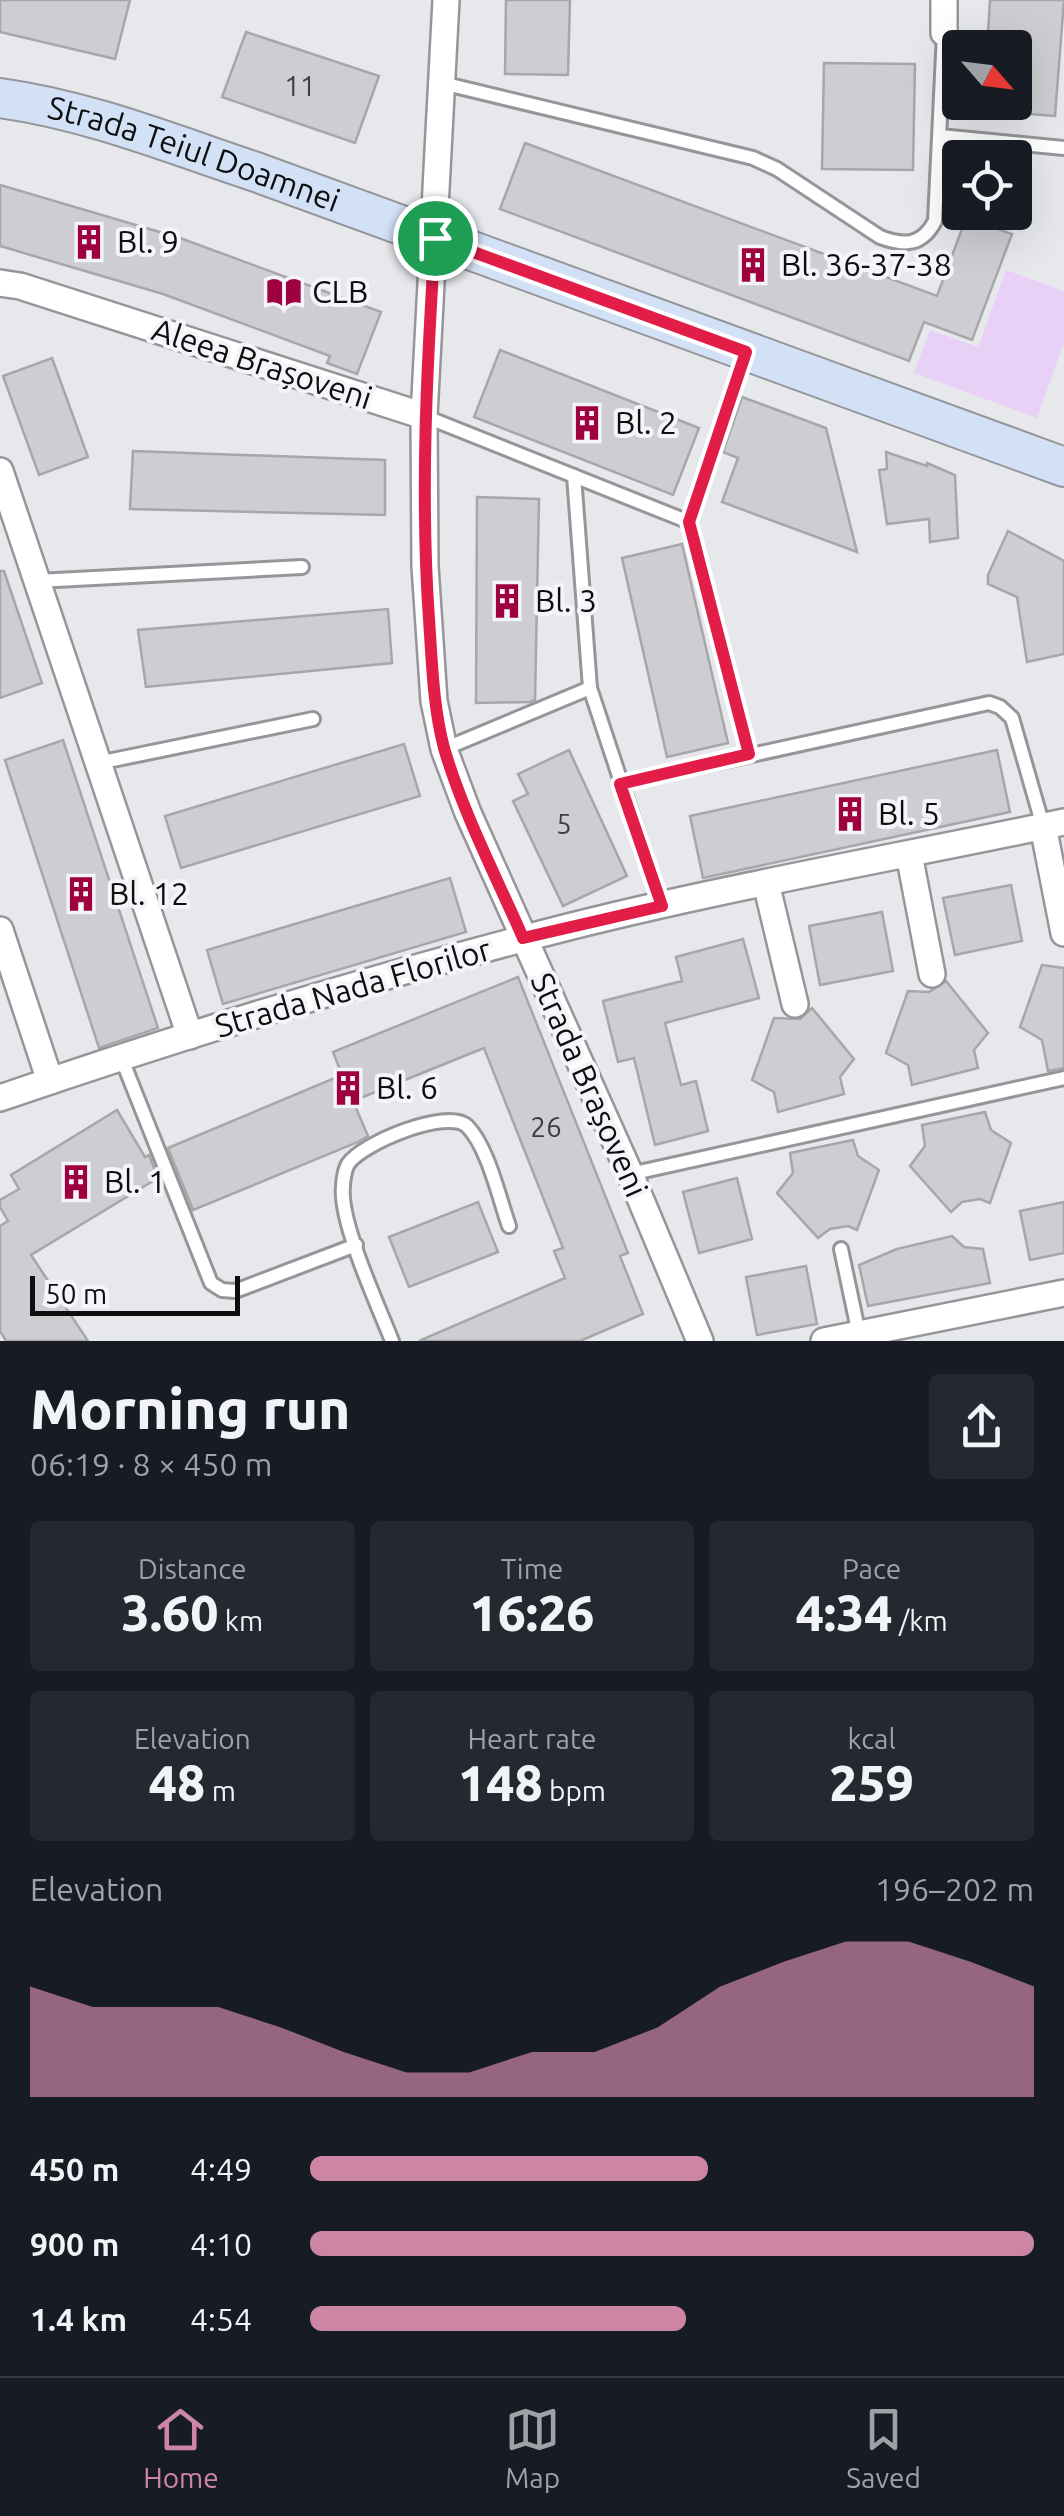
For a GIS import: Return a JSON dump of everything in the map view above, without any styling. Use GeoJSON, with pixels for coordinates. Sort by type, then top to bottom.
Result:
{"type":"FeatureCollection","features":[{"type":"Feature","properties":{"kind":"street","name":"Strada Brașoveni"},"geometry":{"type":"LineString","coordinates":[[446,0],[424,416],[425,566],[434,700],[444,748],[468,813],[630,1174],[700,1341]]}},
{"type":"Feature","properties":{"kind":"street"},"geometry":{"type":"LineString","coordinates":[[944,0],[944,30]]}},
{"type":"Feature","properties":{"kind":"street","name":"Strada Teiul Doamnei"},"geometry":{"type":"LineString","coordinates":[[0,98],[122,126],[1064,468]]}},
{"type":"Feature","properties":{"kind":"street","name":"Aleea Brașoveni"},"geometry":{"type":"LineString","coordinates":[[0,283],[20,286],[424,416]]}},
{"type":"Feature","properties":{"kind":"street"},"geometry":{"type":"LineString","coordinates":[[0,471],[190,1036]]}},
{"type":"Feature","properties":{"kind":"street"},"geometry":{"type":"LineString","coordinates":[[1053,824],[1064,933]]}},
{"type":"Feature","properties":{"kind":"street","name":"Strada Nada Florilor"},"geometry":{"type":"LineString","coordinates":[[0,1098],[121,1057],[523,938],[1053,824]]}},
{"type":"Feature","properties":{"kind":"street"},"geometry":{"type":"LineString","coordinates":[[910,854],[932,974]]}},
{"type":"Feature","properties":{"kind":"street"},"geometry":{"type":"LineString","coordinates":[[766,884],[795,1004]]}},
{"type":"Feature","properties":{"kind":"street"},"geometry":{"type":"LineString","coordinates":[[0,930],[50,1081]]}},
{"type":"Feature","properties":{"kind":"street"},"geometry":{"type":"LineString","coordinates":[[824,1341],[859,1338],[1064,1292]]}},
{"type":"Feature","properties":{"kind":"lane"},"geometry":{"type":"LineString","coordinates":[[442,83],[752,158],[897,244],[917,242],[929,234],[936,222],[942,84]]}},
{"type":"Feature","properties":{"kind":"lane"},"geometry":{"type":"LineString","coordinates":[[940,136],[1064,148]]}},
{"type":"Feature","properties":{"kind":"lane"},"geometry":{"type":"LineString","coordinates":[[746,352],[689,522],[749,754]]}},
{"type":"Feature","properties":{"kind":"lane","name":"Aleea Brașoveni"},"geometry":{"type":"LineString","coordinates":[[424,416],[689,522]]}},
{"type":"Feature","properties":{"kind":"lane"},"geometry":{"type":"LineString","coordinates":[[574,476],[590,688],[662,906]]}},
{"type":"Feature","properties":{"kind":"lane"},"geometry":{"type":"LineString","coordinates":[[37,581],[302,568]]}},
{"type":"Feature","properties":{"kind":"lane"},"geometry":{"type":"LineString","coordinates":[[444,748],[590,688]]}},
{"type":"Feature","properties":{"kind":"lane"},"geometry":{"type":"LineString","coordinates":[[620,784],[990,702],[1012,718],[1053,824]]}},
{"type":"Feature","properties":{"kind":"lane"},"geometry":{"type":"LineString","coordinates":[[98,762],[313,719]]}},
{"type":"Feature","properties":{"kind":"lane"},"geometry":{"type":"LineString","coordinates":[[121,1057],[211,1283],[222,1290],[235,1290],[356,1245]]}},
{"type":"Feature","properties":{"kind":"lane"},"geometry":{"type":"LineString","coordinates":[[630,1174],[1064,1078]]}},
{"type":"Feature","properties":{"kind":"lane"},"geometry":{"type":"LineString","coordinates":[[392,1341],[356,1245],[342,1190],[348,1164],[366,1148],[445,1119],[464,1123],[480,1144],[509,1226]]}},
{"type":"Feature","properties":{"kind":"lane"},"geometry":{"type":"LineString","coordinates":[[841,1249],[859,1338]]}},
{"type":"Feature","properties":{"kind":"shaded area"},"geometry":{"type":"Polygon","coordinates":[[[1006,270],[1064,291],[1064,342],[1037,418],[914,373],[930,330],[978,347],[1006,270]]]}},
{"type":"Feature","properties":{"kind":"building"},"geometry":{"type":"Polygon","coordinates":[[[0,0],[130,0],[115,59],[0,32],[0,0]]]}},
{"type":"Feature","properties":{"kind":"building"},"geometry":{"type":"Polygon","coordinates":[[[506,0],[570,0],[568,75],[505,74],[506,0]]]}},
{"type":"Feature","properties":{"kind":"building"},"geometry":{"type":"Polygon","coordinates":[[[990,0],[1064,0],[1055,116],[1032,114],[1032,30],[988,30],[990,0]]]}},
{"type":"Feature","properties":{"kind":"building"},"geometry":{"type":"Polygon","coordinates":[[[246,32],[379,76],[355,143],[222,97],[246,32]]]}},
{"type":"Feature","properties":{"kind":"building"},"geometry":{"type":"Polygon","coordinates":[[[824,63],[915,64],[913,170],[822,169],[824,63]]]}},
{"type":"Feature","properties":{"kind":"building","name":"Bl. 36-37-38"},"geometry":{"type":"Polygon","coordinates":[[[525,143],[937,296],[962,230],[1000,230],[1012,234],[972,340],[924,322],[909,361],[500,209],[525,143]]]}},
{"type":"Feature","properties":{"kind":"building"},"geometry":{"type":"Polygon","coordinates":[[[0,185],[180,238],[381,312],[357,374],[327,363],[330,356],[163,294],[0,246],[0,185]]]}},
{"type":"Feature","properties":{"kind":"building","name":"Bl. 2"},"geometry":{"type":"Polygon","coordinates":[[[500,350],[699,428],[673,495],[474,417],[500,350]]]}},
{"type":"Feature","properties":{"kind":"building"},"geometry":{"type":"Polygon","coordinates":[[[52,358],[88,457],[39,475],[3,376],[52,358]]]}},
{"type":"Feature","properties":{"kind":"building"},"geometry":{"type":"Polygon","coordinates":[[[742,397],[826,428],[857,552],[722,502],[738,458],[723,452],[742,397]]]}},
{"type":"Feature","properties":{"kind":"building"},"geometry":{"type":"Polygon","coordinates":[[[133,451],[385,460],[385,515],[130,509],[133,451]]]}},
{"type":"Feature","properties":{"kind":"building"},"geometry":{"type":"Polygon","coordinates":[[[886,452],[955,475],[958,538],[930,542],[929,519],[887,524],[879,470],[887,469],[886,452]]]}},
{"type":"Feature","properties":{"kind":"building","name":"Bl. 3"},"geometry":{"type":"Polygon","coordinates":[[[477,497],[539,499],[535,700],[530,702],[476,703],[477,497]]]}},
{"type":"Feature","properties":{"kind":"building"},"geometry":{"type":"Polygon","coordinates":[[[1008,531],[1064,561],[1064,654],[1027,662],[1017,597],[988,584],[988,575],[1008,531]]]}},
{"type":"Feature","properties":{"kind":"building"},"geometry":{"type":"Polygon","coordinates":[[[682,544],[728,743],[667,757],[622,558],[682,544]]]}},
{"type":"Feature","properties":{"kind":"building"},"geometry":{"type":"Polygon","coordinates":[[[0,571],[4,571],[42,683],[0,698],[0,571]]]}},
{"type":"Feature","properties":{"kind":"building"},"geometry":{"type":"Polygon","coordinates":[[[388,609],[392,663],[146,687],[138,630],[388,609]]]}},
{"type":"Feature","properties":{"kind":"building","name":"Bl. 12"},"geometry":{"type":"Polygon","coordinates":[[[63,740],[158,1028],[99,1048],[5,760],[63,740]]]}},
{"type":"Feature","properties":{"kind":"building"},"geometry":{"type":"Polygon","coordinates":[[[404,744],[420,796],[181,868],[165,816],[404,744]]]}},
{"type":"Feature","properties":{"kind":"building"},"geometry":{"type":"Polygon","coordinates":[[[569,750],[627,876],[563,906],[513,801],[528,794],[518,774],[569,750]]]}},
{"type":"Feature","properties":{"kind":"building","name":"Bl. 5"},"geometry":{"type":"Polygon","coordinates":[[[997,750],[1010,812],[703,878],[690,816],[997,750]]]}},
{"type":"Feature","properties":{"kind":"building"},"geometry":{"type":"Polygon","coordinates":[[[450,878],[466,932],[223,1004],[207,950],[450,878]]]}},
{"type":"Feature","properties":{"kind":"building"},"geometry":{"type":"Polygon","coordinates":[[[1011,885],[1022,941],[955,955],[943,898],[1011,885]]]}},
{"type":"Feature","properties":{"kind":"building"},"geometry":{"type":"Polygon","coordinates":[[[882,912],[893,971],[820,985],[809,926],[882,912]]]}},
{"type":"Feature","properties":{"kind":"building"},"geometry":{"type":"Polygon","coordinates":[[[743,939],[759,998],[665,1023],[681,1085],[696,1081],[708,1131],[655,1145],[634,1058],[618,1062],[603,1001],[682,981],[676,957],[743,939]]]}},
{"type":"Feature","properties":{"kind":"building"},"geometry":{"type":"Polygon","coordinates":[[[1042,965],[1064,968],[1064,1068],[1048,1071],[1042,1040],[1020,1027],[1042,965]]]}},
{"type":"Feature","properties":{"kind":"building"},"geometry":{"type":"Polygon","coordinates":[[[518,977],[628,1253],[620,1256],[643,1314],[580,1341],[419,1341],[565,1278],[554,1251],[563,1248],[484,1048],[353,1101],[368,1136],[358,1142],[193,1210],[168,1148],[342,1075],[333,1052],[518,977]]]}},
{"type":"Feature","properties":{"kind":"building"},"geometry":{"type":"Polygon","coordinates":[[[946,981],[988,1033],[974,1050],[978,1068],[912,1085],[908,1065],[886,1053],[908,991],[929,992],[946,981]]]}},
{"type":"Feature","properties":{"kind":"building"},"geometry":{"type":"Polygon","coordinates":[[[812,1008],[854,1059],[840,1077],[844,1094],[778,1112],[774,1092],[752,1080],[774,1018],[800,1019],[812,1008]]]}},
{"type":"Feature","properties":{"kind":"building","name":"Bl. 1"},"geometry":{"type":"Polygon","coordinates":[[[117,1110],[145,1157],[149,1155],[158,1178],[31,1255],[88,1341],[6,1341],[0,1331],[0,1226],[8,1221],[0,1200],[19,1189],[11,1175],[117,1110]]]}},
{"type":"Feature","properties":{"kind":"building"},"geometry":{"type":"Polygon","coordinates":[[[985,1112],[991,1130],[1011,1143],[990,1203],[980,1199],[962,1202],[951,1212],[910,1166],[925,1146],[922,1125],[985,1112]]]}},
{"type":"Feature","properties":{"kind":"building"},"geometry":{"type":"Polygon","coordinates":[[[853,1140],[858,1156],[879,1170],[857,1230],[848,1226],[830,1229],[818,1238],[777,1193],[793,1173],[790,1153],[853,1140]]]}},
{"type":"Feature","properties":{"kind":"building"},"geometry":{"type":"Polygon","coordinates":[[[737,1178],[752,1239],[699,1253],[683,1192],[737,1178]]]}},
{"type":"Feature","properties":{"kind":"building"},"geometry":{"type":"Polygon","coordinates":[[[478,1202],[498,1252],[409,1287],[389,1237],[478,1202]]]}},
{"type":"Feature","properties":{"kind":"building"},"geometry":{"type":"Polygon","coordinates":[[[1064,1202],[1064,1253],[1030,1260],[1020,1211],[1064,1202]]]}},
{"type":"Feature","properties":{"kind":"building"},"geometry":{"type":"Polygon","coordinates":[[[952,1236],[964,1247],[983,1249],[990,1283],[868,1306],[859,1265],[897,1249],[952,1236]]]}},
{"type":"Feature","properties":{"kind":"building"},"geometry":{"type":"Polygon","coordinates":[[[806,1266],[817,1324],[757,1335],[746,1277],[806,1266]]]}},
{"type":"Feature","properties":{"kind":"place","name":"Bl. 9"},"geometry":{"type":"Point","coordinates":[89,242]}},
{"type":"Feature","properties":{"kind":"place","name":"Bl. 36-37-38"},"geometry":{"type":"Point","coordinates":[753,265]}},
{"type":"Feature","properties":{"kind":"place","name":"CLB"},"geometry":{"type":"Point","coordinates":[284,292]}},
{"type":"Feature","properties":{"kind":"place","name":"Bl. 2"},"geometry":{"type":"Point","coordinates":[587,423]}},
{"type":"Feature","properties":{"kind":"place","name":"Bl. 3"},"geometry":{"type":"Point","coordinates":[507,601]}},
{"type":"Feature","properties":{"kind":"place","name":"Bl. 5"},"geometry":{"type":"Point","coordinates":[850,814]}},
{"type":"Feature","properties":{"kind":"place","name":"Bl. 12"},"geometry":{"type":"Point","coordinates":[81,894]}},
{"type":"Feature","properties":{"kind":"place","name":"Bl. 6"},"geometry":{"type":"Point","coordinates":[348,1088]}},
{"type":"Feature","properties":{"kind":"place","name":"Bl. 1"},"geometry":{"type":"Point","coordinates":[76,1182]}},
{"type":"Feature","properties":{"kind":"route"},"geometry":{"type":"LineString","coordinates":[[435,238],[746,352],[689,522],[749,754],[620,784],[662,906],[523,938],[444,748],[434,700],[425,566],[424,416],[435,238]]}}]}
